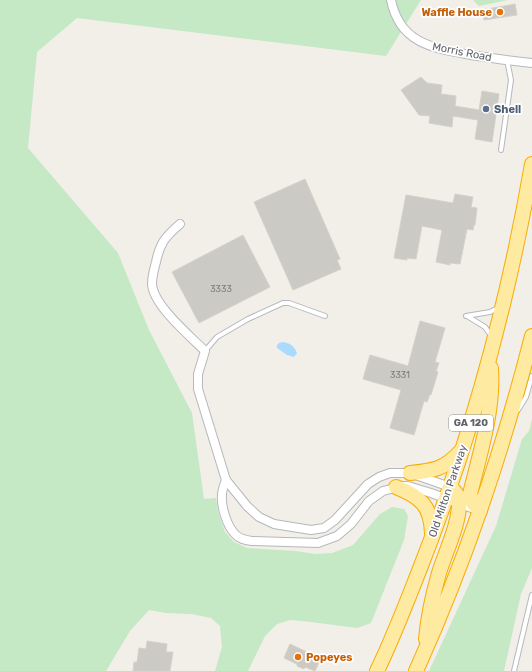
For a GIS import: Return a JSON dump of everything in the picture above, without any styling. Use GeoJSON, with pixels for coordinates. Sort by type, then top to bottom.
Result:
{"type":"FeatureCollection","features":[{"type":"Feature","properties":{"kind":"highway","name":"Old Milton Parkway"},"geometry":{"type":"LineString","coordinates":[[377,671],[395,630],[432,536],[464,448],[503,304],[519,234],[532,164]]}},
{"type":"Feature","properties":{"kind":"highway","name":"GA 120"},"geometry":{"type":"LineString","coordinates":[[416,671],[482,505],[506,430],[532,336]]}},
{"type":"Feature","properties":{"kind":"highway"},"geometry":{"type":"LineString","coordinates":[[482,505],[473,503],[470,494],[487,425],[492,383],[490,356]]}},
{"type":"Feature","properties":{"kind":"highway"},"geometry":{"type":"LineString","coordinates":[[410,473],[432,471],[444,466],[464,448]]}},
{"type":"Feature","properties":{"kind":"highway"},"geometry":{"type":"LineString","coordinates":[[396,487],[416,497],[427,508],[430,516],[432,536]]}},
{"type":"Feature","properties":{"kind":"highway"},"geometry":{"type":"LineString","coordinates":[[424,653],[427,619],[439,573],[456,522],[459,504],[457,495],[448,493]]}},
{"type":"Feature","properties":{"kind":"street","name":"Morris Road"},"geometry":{"type":"LineString","coordinates":[[391,0],[394,13],[399,22],[415,39],[428,46],[438,49],[532,63]]}},
{"type":"Feature","properties":{"kind":"street"},"geometry":{"type":"LineString","coordinates":[[180,224],[168,234],[162,243],[153,271],[152,284],[156,297],[165,309],[205,351],[198,374],[198,389],[226,480],[247,506],[260,517],[274,524],[311,530],[324,528],[335,520],[368,484],[390,473],[410,473],[448,493]]}},
{"type":"Feature","properties":{"kind":"street"},"geometry":{"type":"LineString","coordinates":[[226,480],[221,495],[229,524],[234,534],[242,539],[252,541],[318,543],[337,536],[351,524],[369,501],[383,491],[396,487],[408,486],[448,493],[470,494]]}},
{"type":"Feature","properties":{"kind":"street"},"geometry":{"type":"LineString","coordinates":[[459,504],[482,505]]}},
{"type":"Feature","properties":{"kind":"lane"},"geometry":{"type":"LineString","coordinates":[[501,150],[511,80],[506,60]]}},
{"type":"Feature","properties":{"kind":"lane"},"geometry":{"type":"LineString","coordinates":[[205,351],[217,337],[248,319],[283,303],[289,303],[325,316]]}},
{"type":"Feature","properties":{"kind":"lane"},"geometry":{"type":"LineString","coordinates":[[494,340],[485,327],[466,316],[492,312],[503,304]]}},
{"type":"Feature","properties":{"kind":"lane"},"geometry":{"type":"LineString","coordinates":[[506,430],[526,397],[532,376]]}},
{"type":"Feature","properties":{"kind":"lane"},"geometry":{"type":"LineString","coordinates":[[514,671],[532,595]]}},
{"type":"Feature","properties":{"kind":"green space"},"geometry":{"type":"Polygon","coordinates":[[[0,0],[421,0],[386,56],[77,18],[37,52],[28,148],[118,253],[149,330],[192,413],[204,499],[216,498],[218,512],[225,532],[234,542],[247,548],[316,554],[332,553],[353,545],[380,514],[392,507],[404,509],[408,516],[404,540],[371,623],[357,628],[290,620],[277,624],[265,636],[248,671],[215,671],[222,647],[220,626],[211,618],[192,614],[166,613],[149,610],[130,631],[106,671],[0,671],[0,0]]]}},
{"type":"Feature","properties":{"kind":"green space"},"geometry":{"type":"Polygon","coordinates":[[[473,0],[508,0],[479,6],[473,0]]]}},
{"type":"Feature","properties":{"kind":"green space"},"geometry":{"type":"Polygon","coordinates":[[[532,419],[532,568],[521,594],[504,671],[429,671],[496,526],[522,439],[529,431],[532,419]]]}},
{"type":"Feature","properties":{"kind":"water"},"geometry":{"type":"Polygon","coordinates":[[[283,342],[290,344],[295,348],[297,353],[294,357],[287,355],[277,348],[279,343],[283,342]]]}},
{"type":"Feature","properties":{"kind":"building","name":"Waffle House"},"geometry":{"type":"Polygon","coordinates":[[[515,4],[517,15],[484,20],[482,10],[515,4]]]}},
{"type":"Feature","properties":{"kind":"building"},"geometry":{"type":"Polygon","coordinates":[[[421,77],[427,83],[442,85],[441,94],[456,96],[455,106],[479,110],[482,91],[499,94],[492,142],[475,139],[478,120],[453,116],[452,127],[429,123],[430,116],[419,115],[401,90],[421,77]]]}},
{"type":"Feature","properties":{"kind":"building"},"geometry":{"type":"Polygon","coordinates":[[[305,179],[340,259],[337,260],[341,269],[293,290],[254,202],[305,179]]]}},
{"type":"Feature","properties":{"kind":"building"},"geometry":{"type":"Polygon","coordinates":[[[455,194],[473,197],[471,207],[477,208],[473,230],[467,229],[460,264],[450,263],[450,265],[436,262],[442,230],[422,226],[416,259],[407,258],[407,260],[394,258],[406,195],[453,203],[455,194]]]}},
{"type":"Feature","properties":{"kind":"building"},"geometry":{"type":"Polygon","coordinates":[[[243,235],[270,287],[199,323],[172,272],[243,235]]]}},
{"type":"Feature","properties":{"kind":"building"},"geometry":{"type":"Polygon","coordinates":[[[420,321],[445,328],[435,362],[439,363],[436,371],[438,372],[431,395],[430,394],[427,402],[424,401],[414,435],[390,428],[401,390],[363,379],[370,355],[408,366],[420,321]]]}},
{"type":"Feature","properties":{"kind":"building"},"geometry":{"type":"Polygon","coordinates":[[[147,641],[167,644],[166,652],[173,652],[170,671],[133,671],[134,662],[137,662],[139,648],[146,649],[147,641]]]}},
{"type":"Feature","properties":{"kind":"building","name":"Popeyes"},"geometry":{"type":"Polygon","coordinates":[[[290,644],[320,660],[315,671],[305,667],[304,669],[284,658],[290,644]]]}},
{"type":"Feature","properties":{"kind":"place","name":"Waffle House"},"geometry":{"type":"Point","coordinates":[500,12]}},
{"type":"Feature","properties":{"kind":"place","name":"Shell"},"geometry":{"type":"Point","coordinates":[486,109]}},
{"type":"Feature","properties":{"kind":"place","name":"Popeyes"},"geometry":{"type":"Point","coordinates":[298,657]}}]}
